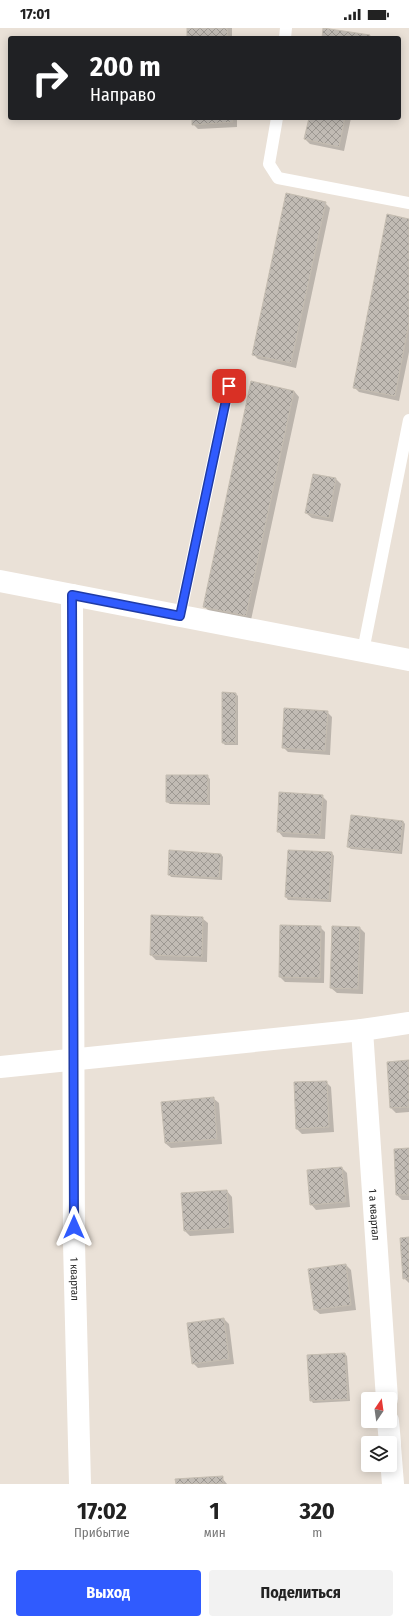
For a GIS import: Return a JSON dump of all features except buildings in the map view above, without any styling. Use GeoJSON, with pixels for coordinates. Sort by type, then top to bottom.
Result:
{"type":"FeatureCollection","features":[{"type":"Feature","properties":{"kind":"street"},"geometry":{"type":"LineString","coordinates":[[0,581],[409,660]]}},
{"type":"Feature","properties":{"kind":"street","name":"1 квартал"},"geometry":{"type":"LineString","coordinates":[[72,595],[74,1250],[80,1484]]}},
{"type":"Feature","properties":{"kind":"street"},"geometry":{"type":"LineString","coordinates":[[0,1068],[74,1059],[362,1030],[409,1023]]}},
{"type":"Feature","properties":{"kind":"street","name":"1 а квартал"},"geometry":{"type":"LineString","coordinates":[[362,1030],[387,1392]]}},
{"type":"Feature","properties":{"kind":"street"},"geometry":{"type":"LineString","coordinates":[[392,1472],[393,1484]]}},
{"type":"Feature","properties":{"kind":"lane"},"geometry":{"type":"LineString","coordinates":[[276,120],[269,164],[278,178],[409,203]]}},
{"type":"Feature","properties":{"kind":"lane"},"geometry":{"type":"LineString","coordinates":[[180,616],[229,386]]}},
{"type":"Feature","properties":{"kind":"lane"},"geometry":{"type":"LineString","coordinates":[[363,651],[409,420]]}},
{"type":"Feature","properties":{"kind":"route"},"geometry":{"type":"LineString","coordinates":[[74,1227],[72,595],[180,616],[229,386]]}}]}
